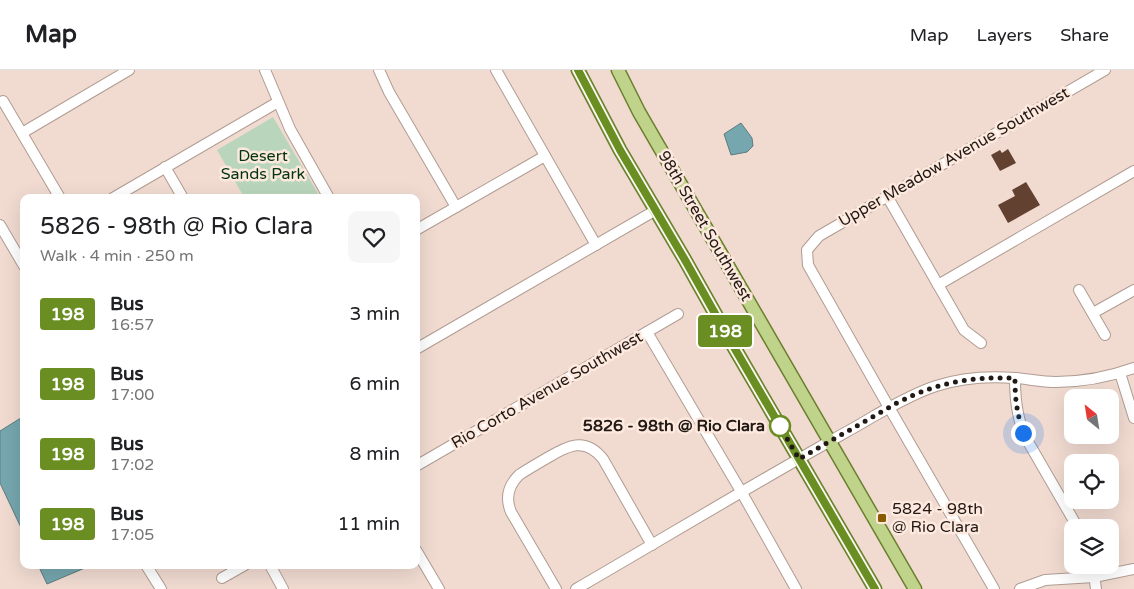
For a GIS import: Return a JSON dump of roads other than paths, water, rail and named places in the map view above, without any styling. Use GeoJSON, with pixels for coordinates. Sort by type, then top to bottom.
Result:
{"type":"FeatureCollection","features":[{"type":"Feature","properties":{"kind":"main road"},"geometry":{"type":"LineString","coordinates":[[578,70],[620,150],[875,589]]}},
{"type":"Feature","properties":{"kind":"main road","name":"98th Street Southwest"},"geometry":{"type":"LineString","coordinates":[[618,70],[639,112],[915,589]]}},
{"type":"Feature","properties":{"kind":"street"},"geometry":{"type":"LineString","coordinates":[[22,133],[130,70]]}},
{"type":"Feature","properties":{"kind":"street"},"geometry":{"type":"LineString","coordinates":[[265,70],[290,129],[326,194]]}},
{"type":"Feature","properties":{"kind":"street"},"geometry":{"type":"LineString","coordinates":[[379,70],[389,92],[456,207]]}},
{"type":"Feature","properties":{"kind":"street"},"geometry":{"type":"LineString","coordinates":[[496,70],[596,245]]}},
{"type":"Feature","properties":{"kind":"street","name":"Upper Meadow Avenue Southwest"},"geometry":{"type":"LineString","coordinates":[[889,408],[808,265],[807,250],[819,236],[1104,70]]}},
{"type":"Feature","properties":{"kind":"street"},"geometry":{"type":"LineString","coordinates":[[3,102],[58,194]]}},
{"type":"Feature","properties":{"kind":"street"},"geometry":{"type":"LineString","coordinates":[[120,194],[278,102]]}},
{"type":"Feature","properties":{"kind":"street"},"geometry":{"type":"LineString","coordinates":[[420,228],[545,156]]}},
{"type":"Feature","properties":{"kind":"street"},"geometry":{"type":"LineString","coordinates":[[165,167],[181,194]]}},
{"type":"Feature","properties":{"kind":"street"},"geometry":{"type":"LineString","coordinates":[[938,285],[1134,171]]}},
{"type":"Feature","properties":{"kind":"street"},"geometry":{"type":"LineString","coordinates":[[887,196],[964,330],[981,343]]}},
{"type":"Feature","properties":{"kind":"street"},"geometry":{"type":"LineString","coordinates":[[420,347],[656,210]]}},
{"type":"Feature","properties":{"kind":"street"},"geometry":{"type":"LineString","coordinates":[[0,225],[20,259]]}},
{"type":"Feature","properties":{"kind":"street"},"geometry":{"type":"LineString","coordinates":[[1079,290],[1105,335]]}},
{"type":"Feature","properties":{"kind":"street"},"geometry":{"type":"LineString","coordinates":[[1093,313],[1134,290]]}},
{"type":"Feature","properties":{"kind":"street","name":"Rio Corto Avenue Southwest"},"geometry":{"type":"LineString","coordinates":[[420,464],[678,314]]}},
{"type":"Feature","properties":{"kind":"street"},"geometry":{"type":"LineString","coordinates":[[647,332],[796,589]]}},
{"type":"Feature","properties":{"kind":"street"},"geometry":{"type":"LineString","coordinates":[[576,589],[912,395],[936,386],[962,380],[1015,378],[1063,382],[1101,378],[1134,368]]}},
{"type":"Feature","properties":{"kind":"street"},"geometry":{"type":"LineString","coordinates":[[1120,373],[1134,418]]}},
{"type":"Feature","properties":{"kind":"street"},"geometry":{"type":"LineString","coordinates":[[1015,378],[1015,401],[1023,433],[1073,519]]}},
{"type":"Feature","properties":{"kind":"street"},"geometry":{"type":"LineString","coordinates":[[889,408],[994,589]]}},
{"type":"Feature","properties":{"kind":"street"},"geometry":{"type":"LineString","coordinates":[[556,589],[508,505],[509,489],[514,480],[562,449],[579,444],[594,449],[603,459],[652,544]]}},
{"type":"Feature","properties":{"kind":"street"},"geometry":{"type":"LineString","coordinates":[[420,557],[439,589]]}},
{"type":"Feature","properties":{"kind":"street"},"geometry":{"type":"LineString","coordinates":[[1020,589],[1045,580],[1094,576],[1134,568]]}},
{"type":"Feature","properties":{"kind":"street"},"geometry":{"type":"LineString","coordinates":[[148,569],[161,589]]}},
{"type":"Feature","properties":{"kind":"street"},"geometry":{"type":"LineString","coordinates":[[222,578],[238,569]]}},
{"type":"Feature","properties":{"kind":"street"},"geometry":{"type":"LineString","coordinates":[[272,569],[284,589]]}},
{"type":"Feature","properties":{"kind":"street"},"geometry":{"type":"LineString","coordinates":[[1094,576],[1096,589]]}},
{"type":"Feature","properties":{"kind":"water"},"geometry":{"type":"Polygon","coordinates":[[[741,123],[752,138],[753,146],[747,152],[731,155],[724,134],[741,123]]]}},
{"type":"Feature","properties":{"kind":"water"},"geometry":{"type":"Polygon","coordinates":[[[20,418],[20,526],[0,483],[0,431],[20,418]]]}},
{"type":"Feature","properties":{"kind":"water"},"geometry":{"type":"Polygon","coordinates":[[[40,569],[83,569],[47,584],[40,569]]]}},
{"type":"Feature","properties":{"kind":"place","name":"5826 - 98th @ Rio Clara"},"geometry":{"type":"Point","coordinates":[780,426]}},
{"type":"Feature","properties":{"kind":"place","name":"5824 - 98th @ Rio Clara"},"geometry":{"type":"Point","coordinates":[882,518]}},
{"type":"Feature","properties":{"kind":"park label","name":"Desert Sands Park"},"geometry":{"type":"Point","coordinates":[263,165]}}]}
